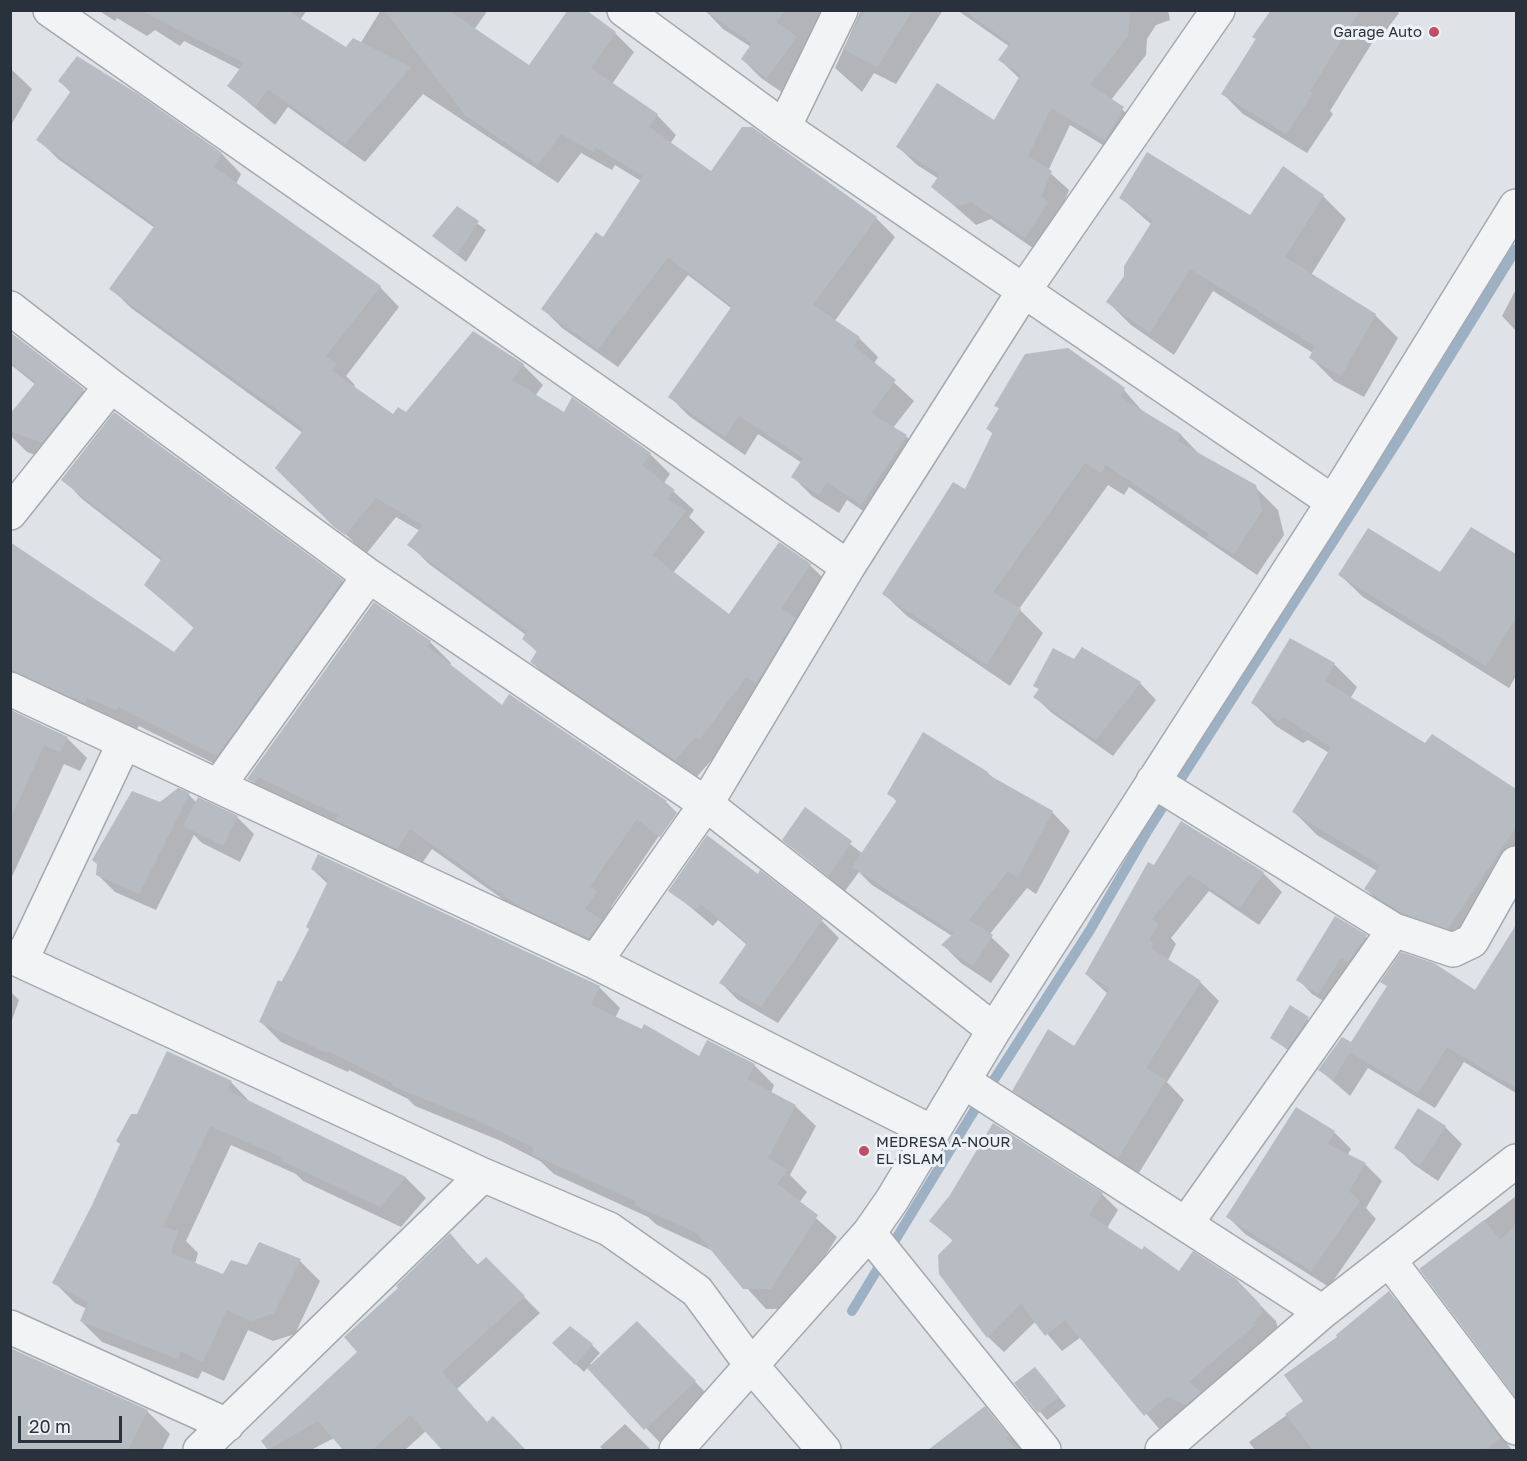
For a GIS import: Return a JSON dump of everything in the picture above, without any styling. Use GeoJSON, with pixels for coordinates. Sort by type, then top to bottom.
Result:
{"type":"FeatureCollection","features":[{"type":"Feature","properties":{"kind":"street"},"geometry":{"type":"LineString","coordinates":[[50,10],[848,567]]}},
{"type":"Feature","properties":{"kind":"street"},"geometry":{"type":"LineString","coordinates":[[624,10],[784,127],[1025,289],[1333,502]]}},
{"type":"Feature","properties":{"kind":"street"},"geometry":{"type":"LineString","coordinates":[[784,127],[841,10]]}},
{"type":"Feature","properties":{"kind":"street"},"geometry":{"type":"LineString","coordinates":[[595,962],[706,804],[848,567],[1025,289],[1218,10]]}},
{"type":"Feature","properties":{"kind":"street"},"geometry":{"type":"LineString","coordinates":[[676,1450],[868,1233],[892,1200],[994,1030],[1333,502],[1516,206]]}},
{"type":"Feature","properties":{"kind":"street"},"geometry":{"type":"LineString","coordinates":[[10,308],[111,386],[369,576],[706,804],[994,1030]]}},
{"type":"Feature","properties":{"kind":"street"},"geometry":{"type":"LineString","coordinates":[[10,513],[111,386]]}},
{"type":"Feature","properties":{"kind":"street"},"geometry":{"type":"LineString","coordinates":[[219,785],[369,576]]}},
{"type":"Feature","properties":{"kind":"street"},"geometry":{"type":"LineString","coordinates":[[10,689],[595,962],[933,1132]]}},
{"type":"Feature","properties":{"kind":"street"},"geometry":{"type":"LineString","coordinates":[[124,742],[16,958],[483,1175],[609,1229],[697,1291],[752,1366],[824,1450]]}},
{"type":"Feature","properties":{"kind":"street"},"geometry":{"type":"LineString","coordinates":[[1154,781],[1394,930],[1453,950],[1472,941],[1516,863]]}},
{"type":"Feature","properties":{"kind":"street"},"geometry":{"type":"LineString","coordinates":[[1186,1224],[1394,930]]}},
{"type":"Feature","properties":{"kind":"street"},"geometry":{"type":"LineString","coordinates":[[963,1081],[1322,1312]]}},
{"type":"Feature","properties":{"kind":"street"},"geometry":{"type":"LineString","coordinates":[[1162,1450],[1322,1312],[1516,1161]]}},
{"type":"Feature","properties":{"kind":"street"},"geometry":{"type":"LineString","coordinates":[[200,1450],[483,1175]]}},
{"type":"Feature","properties":{"kind":"street"},"geometry":{"type":"LineString","coordinates":[[868,1233],[1044,1450]]}},
{"type":"Feature","properties":{"kind":"street"},"geometry":{"type":"LineString","coordinates":[[1389,1260],[1516,1428]]}},
{"type":"Feature","properties":{"kind":"street"},"geometry":{"type":"LineString","coordinates":[[10,1327],[227,1425]]}},
{"type":"Feature","properties":{"kind":"building"},"geometry":{"type":"Polygon","coordinates":[[[140,10],[287,10],[346,47],[353,38],[411,67],[345,144],[268,89],[255,107],[227,86],[244,63],[140,10]]]}},
{"type":"Feature","properties":{"kind":"building"},"geometry":{"type":"Polygon","coordinates":[[[384,10],[448,10],[529,65],[568,10],[586,10],[616,32],[591,68],[658,114],[649,127],[711,171],[742,127],[752,127],[877,217],[813,305],[860,337],[854,346],[896,380],[871,413],[907,435],[861,505],[827,482],[819,495],[791,477],[803,458],[739,416],[725,437],[668,397],[732,306],[668,257],[598,349],[541,309],[596,232],[603,237],[643,176],[595,147],[593,152],[561,134],[538,165],[465,115],[384,10]]]}},
{"type":"Feature","properties":{"kind":"building"},"geometry":{"type":"Polygon","coordinates":[[[703,10],[786,10],[776,22],[797,37],[767,78],[741,59],[752,43],[703,10]]]}},
{"type":"Feature","properties":{"kind":"building"},"geometry":{"type":"Polygon","coordinates":[[[865,10],[913,10],[877,67],[843,49],[865,10]]]}},
{"type":"Feature","properties":{"kind":"building"},"geometry":{"type":"Polygon","coordinates":[[[963,10],[1130,10],[1128,36],[1090,85],[1124,107],[1105,140],[1051,108],[1028,156],[1052,171],[1041,196],[1048,202],[1025,238],[971,202],[956,207],[931,187],[940,174],[896,147],[937,83],[994,120],[1021,74],[998,60],[1010,43],[963,10]]]}},
{"type":"Feature","properties":{"kind":"building"},"geometry":{"type":"Polygon","coordinates":[[[1271,10],[1360,10],[1310,91],[1313,93],[1286,134],[1221,94],[1256,39],[1252,37],[1271,10]]]}},
{"type":"Feature","properties":{"kind":"building"},"geometry":{"type":"Polygon","coordinates":[[[77,56],[138,94],[222,153],[214,167],[381,286],[326,356],[337,364],[331,370],[393,414],[398,407],[406,412],[473,331],[524,364],[512,380],[564,412],[572,397],[651,453],[642,466],[675,490],[667,499],[686,511],[652,555],[729,614],[779,542],[811,564],[781,608],[796,618],[756,684],[746,677],[700,739],[695,737],[675,760],[530,662],[537,651],[522,639],[527,631],[407,545],[423,525],[376,498],[345,535],[334,527],[275,468],[304,429],[109,289],[155,225],[36,140],[71,91],[58,81],[77,56]]]}},
{"type":"Feature","properties":{"kind":"building"},"geometry":{"type":"Polygon","coordinates":[[[1147,152],[1250,215],[1283,166],[1324,195],[1285,257],[1376,314],[1341,376],[1309,358],[1315,346],[1190,269],[1150,333],[1106,302],[1124,276],[1124,266],[1153,220],[1119,198],[1147,152]]]}},
{"type":"Feature","properties":{"kind":"building"},"geometry":{"type":"Polygon","coordinates":[[[457,206],[479,221],[457,255],[432,236],[457,206]]]}},
{"type":"Feature","properties":{"kind":"building"},"geometry":{"type":"Polygon","coordinates":[[[10,332],[84,389],[42,443],[10,431],[10,414],[36,382],[10,362],[10,332]]]}},
{"type":"Feature","properties":{"kind":"building"},"geometry":{"type":"Polygon","coordinates":[[[1068,348],[1125,388],[1120,397],[1181,434],[1177,441],[1256,485],[1262,511],[1234,554],[1207,538],[1209,534],[1106,465],[1101,473],[1085,463],[993,592],[1021,609],[987,665],[882,594],[953,482],[965,489],[993,432],[986,429],[999,408],[994,406],[1025,354],[1068,348]]]}},
{"type":"Feature","properties":{"kind":"building"},"geometry":{"type":"Polygon","coordinates":[[[114,412],[343,580],[217,756],[118,707],[117,710],[87,698],[85,703],[10,671],[10,542],[174,652],[194,627],[144,585],[162,558],[61,480],[114,412]]]}},
{"type":"Feature","properties":{"kind":"building"},"geometry":{"type":"Polygon","coordinates":[[[1471,527],[1516,554],[1516,617],[1486,666],[1338,575],[1368,528],[1440,572],[1471,527]]]}},
{"type":"Feature","properties":{"kind":"building"},"geometry":{"type":"Polygon","coordinates":[[[374,602],[431,641],[427,646],[502,705],[509,694],[667,801],[665,804],[677,813],[660,837],[637,819],[590,886],[597,891],[585,909],[602,920],[589,938],[519,906],[410,829],[397,849],[335,820],[338,815],[258,777],[255,783],[247,779],[374,602]]]}},
{"type":"Feature","properties":{"kind":"building"},"geometry":{"type":"Polygon","coordinates":[[[1290,638],[1335,663],[1325,681],[1425,743],[1432,734],[1516,789],[1516,827],[1448,929],[1402,913],[1364,889],[1380,865],[1292,812],[1331,747],[1284,717],[1279,721],[1251,703],[1290,638]]]}},
{"type":"Feature","properties":{"kind":"building"},"geometry":{"type":"Polygon","coordinates":[[[1082,647],[1141,682],[1096,740],[1033,697],[1039,689],[1033,686],[1053,648],[1074,659],[1082,647]]]}},
{"type":"Feature","properties":{"kind":"building"},"geometry":{"type":"Polygon","coordinates":[[[10,710],[68,737],[60,752],[44,745],[10,820],[10,710]]]}},
{"type":"Feature","properties":{"kind":"building"},"geometry":{"type":"Polygon","coordinates":[[[923,732],[988,772],[987,774],[1053,811],[1018,877],[1008,871],[969,920],[993,935],[973,966],[941,945],[954,933],[852,867],[897,800],[887,794],[923,732]]]}},
{"type":"Feature","properties":{"kind":"building"},"geometry":{"type":"Polygon","coordinates":[[[178,788],[190,793],[139,894],[96,875],[97,864],[92,860],[132,791],[160,802],[178,788]]]}},
{"type":"Feature","properties":{"kind":"building"},"geometry":{"type":"Polygon","coordinates":[[[198,797],[238,816],[223,846],[183,826],[198,797]]]}},
{"type":"Feature","properties":{"kind":"building"},"geometry":{"type":"Polygon","coordinates":[[[805,807],[852,841],[828,876],[782,840],[805,807]]]}},
{"type":"Feature","properties":{"kind":"building"},"geometry":{"type":"Polygon","coordinates":[[[1181,821],[1264,872],[1240,908],[1189,874],[1152,919],[1158,924],[1149,940],[1154,944],[1151,948],[1201,981],[1146,1068],[1166,1080],[1118,1158],[1012,1091],[1048,1029],[1074,1046],[1110,988],[1085,974],[1148,862],[1154,865],[1181,821]]]}},
{"type":"Feature","properties":{"kind":"building"},"geometry":{"type":"Polygon","coordinates":[[[707,835],[758,874],[760,870],[823,919],[761,1007],[719,983],[747,943],[701,904],[695,910],[668,891],[707,835]]]}},
{"type":"Feature","properties":{"kind":"building"},"geometry":{"type":"Polygon","coordinates":[[[318,854],[600,986],[591,1005],[642,1029],[644,1024],[699,1056],[707,1040],[755,1064],[747,1079],[796,1105],[768,1158],[787,1170],[777,1184],[818,1215],[771,1289],[743,1289],[697,1233],[635,1205],[636,1201],[531,1154],[534,1148],[479,1121],[392,1086],[393,1083],[328,1051],[327,1053],[259,1022],[278,980],[282,982],[309,929],[306,927],[329,879],[311,869],[318,854]]]}},
{"type":"Feature","properties":{"kind":"building"},"geometry":{"type":"Polygon","coordinates":[[[1335,916],[1367,935],[1348,962],[1341,958],[1318,994],[1296,980],[1335,916]]]}},
{"type":"Feature","properties":{"kind":"building"},"geometry":{"type":"Polygon","coordinates":[[[1516,925],[1516,1088],[1447,1047],[1418,1093],[1350,1052],[1333,1080],[1318,1070],[1342,1037],[1351,1042],[1387,986],[1380,982],[1401,952],[1434,963],[1475,990],[1516,925]]]}},
{"type":"Feature","properties":{"kind":"building"},"geometry":{"type":"Polygon","coordinates":[[[1290,1005],[1309,1017],[1287,1049],[1270,1038],[1290,1005]]]}},
{"type":"Feature","properties":{"kind":"building"},"geometry":{"type":"Polygon","coordinates":[[[167,1051],[232,1081],[227,1090],[406,1177],[380,1207],[280,1160],[282,1157],[210,1126],[163,1227],[178,1231],[171,1253],[223,1274],[231,1260],[247,1265],[259,1242],[301,1259],[274,1313],[251,1321],[227,1310],[203,1362],[181,1351],[178,1359],[80,1321],[88,1302],[52,1283],[120,1144],[116,1141],[131,1114],[137,1114],[167,1051]]]}},
{"type":"Feature","properties":{"kind":"building"},"geometry":{"type":"Polygon","coordinates":[[[1296,1107],[1335,1131],[1328,1144],[1366,1163],[1349,1191],[1360,1201],[1311,1271],[1226,1217],[1296,1107]]]}},
{"type":"Feature","properties":{"kind":"building"},"geometry":{"type":"Polygon","coordinates":[[[1418,1108],[1446,1126],[1420,1165],[1394,1148],[1418,1108]]]}},
{"type":"Feature","properties":{"kind":"building"},"geometry":{"type":"Polygon","coordinates":[[[993,1123],[1103,1193],[1089,1215],[1142,1250],[1144,1246],[1179,1271],[1193,1251],[1236,1279],[1260,1304],[1263,1312],[1253,1323],[1255,1325],[1189,1382],[1201,1392],[1186,1405],[1167,1396],[1144,1416],[1065,1320],[1045,1336],[1021,1304],[987,1338],[939,1274],[938,1255],[953,1240],[929,1221],[950,1195],[993,1123]]]}},
{"type":"Feature","properties":{"kind":"building"},"geometry":{"type":"Polygon","coordinates":[[[1484,1220],[1500,1240],[1516,1226],[1516,1398],[1419,1269],[1484,1220]]]}},
{"type":"Feature","properties":{"kind":"building"},"geometry":{"type":"Polygon","coordinates":[[[450,1233],[477,1265],[486,1257],[525,1296],[442,1372],[487,1422],[493,1416],[526,1450],[442,1450],[410,1415],[372,1450],[343,1450],[318,1421],[268,1450],[261,1441],[357,1352],[344,1337],[398,1288],[396,1286],[450,1233]]]}},
{"type":"Feature","properties":{"kind":"building"},"geometry":{"type":"Polygon","coordinates":[[[1389,1291],[1500,1438],[1485,1450],[1313,1450],[1285,1414],[1303,1401],[1284,1375],[1337,1337],[1336,1335],[1389,1291]]]}},
{"type":"Feature","properties":{"kind":"building"},"geometry":{"type":"Polygon","coordinates":[[[637,1321],[696,1381],[644,1430],[587,1368],[637,1321]]]}},
{"type":"Feature","properties":{"kind":"building"},"geometry":{"type":"Polygon","coordinates":[[[570,1326],[593,1344],[575,1365],[552,1343],[570,1326]]]}},
{"type":"Feature","properties":{"kind":"building"},"geometry":{"type":"Polygon","coordinates":[[[10,1348],[148,1410],[128,1450],[10,1450],[10,1348]]]}},
{"type":"Feature","properties":{"kind":"building"},"geometry":{"type":"Polygon","coordinates":[[[1035,1367],[1059,1397],[1038,1413],[1014,1383],[1035,1367]]]}},
{"type":"Feature","properties":{"kind":"building"},"geometry":{"type":"Polygon","coordinates":[[[985,1406],[1009,1436],[1006,1438],[1016,1450],[928,1450],[985,1406]]]}},
{"type":"Feature","properties":{"kind":"waterway"},"geometry":{"type":"LineString","coordinates":[[852,1311],[972,1114],[1090,930],[1148,830],[1400,437],[1516,249]]}},
{"type":"Feature","properties":{"kind":"place","name":"Garage Auto"},"geometry":{"type":"Point","coordinates":[1434,32]}},
{"type":"Feature","properties":{"kind":"place","name":"MEDRESA A-NOUR EL ISLAM"},"geometry":{"type":"Point","coordinates":[864,1151]}}]}
